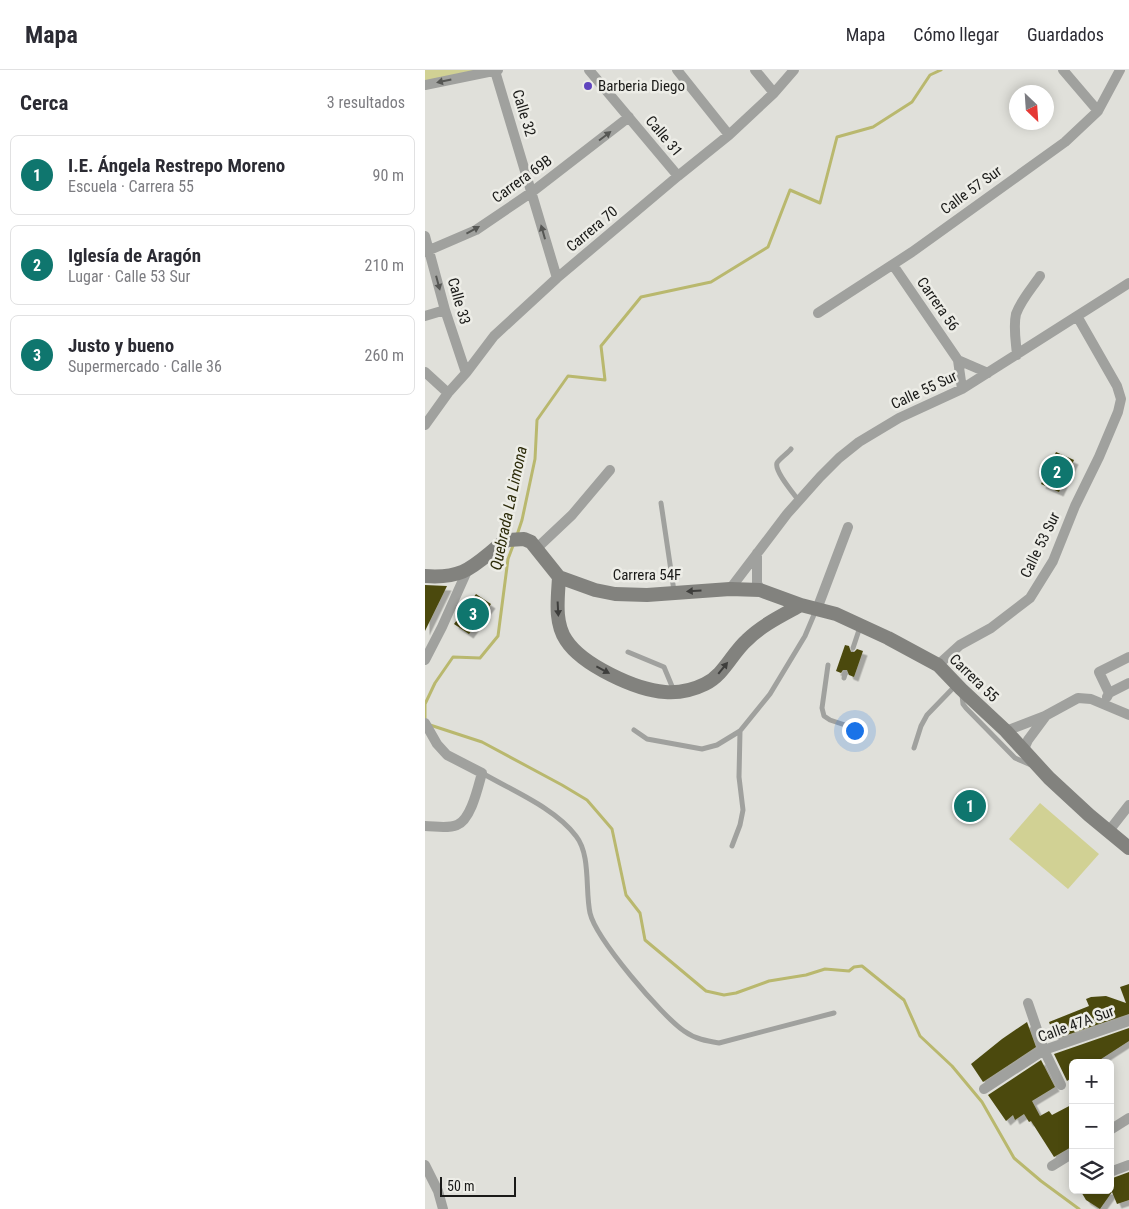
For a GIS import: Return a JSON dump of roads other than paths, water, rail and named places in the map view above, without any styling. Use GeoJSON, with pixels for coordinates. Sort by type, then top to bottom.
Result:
{"type":"FeatureCollection","features":[{"type":"Feature","properties":{"kind":"main road"},"geometry":{"type":"LineString","coordinates":[[425,576],[454,575],[467,571],[508,540],[524,539],[531,542],[559,577],[558,620],[565,640],[580,656],[605,671],[651,690],[678,692],[695,689],[708,682],[720,673],[738,648],[748,638],[776,619],[801,606]]}},
{"type":"Feature","properties":{"kind":"main road","name":"Carrera 54F"},"geometry":{"type":"LineString","coordinates":[[559,577],[595,590],[615,594],[674,593],[730,589],[760,590]]}},
{"type":"Feature","properties":{"kind":"main road","name":"Carrera 55"},"geometry":{"type":"LineString","coordinates":[[760,590],[801,606],[817,608],[836,614],[938,665],[1006,731],[1041,769],[1108,832],[1129,848]]}},
{"type":"Feature","properties":{"kind":"street"},"geometry":{"type":"LineString","coordinates":[[425,85],[497,70]]}},
{"type":"Feature","properties":{"kind":"street","name":"Calle 32"},"geometry":{"type":"LineString","coordinates":[[497,70],[557,278]]}},
{"type":"Feature","properties":{"kind":"street","name":"Calle 31"},"geometry":{"type":"LineString","coordinates":[[589,70],[678,176]]}},
{"type":"Feature","properties":{"kind":"street"},"geometry":{"type":"LineString","coordinates":[[677,70],[729,135]]}},
{"type":"Feature","properties":{"kind":"street"},"geometry":{"type":"LineString","coordinates":[[755,70],[774,94]]}},
{"type":"Feature","properties":{"kind":"street","name":"Carrera 70"},"geometry":{"type":"LineString","coordinates":[[425,425],[494,336],[557,278],[729,135],[774,94],[795,70]]}},
{"type":"Feature","properties":{"kind":"street"},"geometry":{"type":"LineString","coordinates":[[1063,70],[1098,111]]}},
{"type":"Feature","properties":{"kind":"street","name":"Calle 57 Sur"},"geometry":{"type":"LineString","coordinates":[[818,313],[893,265],[1065,142],[1098,111],[1120,70]]}},
{"type":"Feature","properties":{"kind":"street","name":"Carrera 69B"},"geometry":{"type":"LineString","coordinates":[[427,252],[476,230],[532,192],[629,117]]}},
{"type":"Feature","properties":{"kind":"street","name":"Calle 33"},"geometry":{"type":"LineString","coordinates":[[425,236],[427,252],[466,373]]}},
{"type":"Feature","properties":{"kind":"street","name":"Carrera 56"},"geometry":{"type":"LineString","coordinates":[[893,265],[958,360],[962,389]]}},
{"type":"Feature","properties":{"kind":"street"},"geometry":{"type":"LineString","coordinates":[[1017,355],[1016,314],[1025,296],[1040,276]]}},
{"type":"Feature","properties":{"kind":"street","name":"Calle 55 Sur"},"geometry":{"type":"LineString","coordinates":[[730,589],[799,501],[839,458],[879,429],[919,407],[962,389],[1129,283]]}},
{"type":"Feature","properties":{"kind":"street"},"geometry":{"type":"LineString","coordinates":[[425,316],[445,310]]}},
{"type":"Feature","properties":{"kind":"street","name":"Calle 53 Sur"},"geometry":{"type":"LineString","coordinates":[[938,665],[960,645],[991,628],[1030,598],[1053,561],[1075,506],[1118,412],[1121,399],[1117,386],[1077,316]]}},
{"type":"Feature","properties":{"kind":"street"},"geometry":{"type":"LineString","coordinates":[[958,360],[988,373]]}},
{"type":"Feature","properties":{"kind":"street"},"geometry":{"type":"LineString","coordinates":[[425,372],[448,393]]}},
{"type":"Feature","properties":{"kind":"street"},"geometry":{"type":"LineString","coordinates":[[537,548],[573,514],[610,470]]}},
{"type":"Feature","properties":{"kind":"street"},"geometry":{"type":"LineString","coordinates":[[817,608],[848,527]]}},
{"type":"Feature","properties":{"kind":"street"},"geometry":{"type":"LineString","coordinates":[[757,553],[757,582],[760,590]]}},
{"type":"Feature","properties":{"kind":"street"},"geometry":{"type":"LineString","coordinates":[[425,660],[467,571]]}},
{"type":"Feature","properties":{"kind":"street"},"geometry":{"type":"LineString","coordinates":[[1109,692],[1099,672],[1129,657]]}},
{"type":"Feature","properties":{"kind":"street"},"geometry":{"type":"LineString","coordinates":[[1103,705],[1109,692],[1129,683]]}},
{"type":"Feature","properties":{"kind":"street"},"geometry":{"type":"LineString","coordinates":[[1006,731],[1045,716],[1079,698],[1091,699],[1129,715]]}},
{"type":"Feature","properties":{"kind":"street"},"geometry":{"type":"LineString","coordinates":[[1023,750],[1045,716]]}},
{"type":"Feature","properties":{"kind":"street"},"geometry":{"type":"LineString","coordinates":[[425,826],[449,827],[459,825],[465,820],[475,799],[482,773],[447,755],[437,744],[428,728]]}},
{"type":"Feature","properties":{"kind":"street"},"geometry":{"type":"LineString","coordinates":[[1108,832],[1129,805]]}},
{"type":"Feature","properties":{"kind":"street"},"geometry":{"type":"LineString","coordinates":[[1028,1003],[1044,1050],[1061,1086]]}},
{"type":"Feature","properties":{"kind":"street","name":"Calle 47A Sur"},"geometry":{"type":"LineString","coordinates":[[984,1089],[1044,1050],[1129,1021]]}},
{"type":"Feature","properties":{"kind":"street"},"geometry":{"type":"LineString","coordinates":[[1114,1127],[1129,1118]]}},
{"type":"Feature","properties":{"kind":"street"},"geometry":{"type":"LineString","coordinates":[[1052,1166],[1069,1155]]}},
{"type":"Feature","properties":{"kind":"street"},"geometry":{"type":"LineString","coordinates":[[425,1165],[438,1191],[443,1209]]}},
{"type":"Feature","properties":{"kind":"street"},"geometry":{"type":"LineString","coordinates":[[1114,1171],[1129,1165]]}},
{"type":"Feature","properties":{"kind":"lane"},"geometry":{"type":"LineString","coordinates":[[791,449],[777,463],[777,466],[799,501]]}},
{"type":"Feature","properties":{"kind":"lane"},"geometry":{"type":"LineString","coordinates":[[661,503],[674,593]]}},
{"type":"Feature","properties":{"kind":"lane"},"geometry":{"type":"LineString","coordinates":[[634,730],[647,739],[701,749],[717,744],[740,731],[770,694],[805,636],[817,608]]}},
{"type":"Feature","properties":{"kind":"lane"},"geometry":{"type":"LineString","coordinates":[[853,648],[861,625]]}},
{"type":"Feature","properties":{"kind":"lane"},"geometry":{"type":"LineString","coordinates":[[628,652],[664,667],[678,692]]}},
{"type":"Feature","properties":{"kind":"lane"},"geometry":{"type":"LineString","coordinates":[[828,665],[821,708],[824,716],[830,720],[851,727]]}},
{"type":"Feature","properties":{"kind":"lane"},"geometry":{"type":"LineString","coordinates":[[914,748],[921,726],[927,715],[959,687],[963,704],[1015,758],[1041,769]]}},
{"type":"Feature","properties":{"kind":"lane"},"geometry":{"type":"LineString","coordinates":[[732,846],[740,825],[743,810],[739,777],[740,731]]}},
{"type":"Feature","properties":{"kind":"lane"},"geometry":{"type":"LineString","coordinates":[[482,773],[565,822],[578,838],[585,860],[591,914],[597,928],[645,993],[683,1031],[703,1041],[719,1043],[834,1013]]}},
{"type":"Feature","properties":{"kind":"waterway","name":"Quebrada La Limona"},"geometry":{"type":"LineString","coordinates":[[517,535],[535,459],[537,420],[568,376],[605,380],[601,346],[641,297],[711,282],[768,247],[790,190],[820,203],[837,137],[873,127],[912,102],[930,75],[941,70]]}},
{"type":"Feature","properties":{"kind":"waterway","name":"Quebrada La Limona"},"geometry":{"type":"LineString","coordinates":[[425,720],[425,704],[435,683],[453,657],[480,658],[498,636],[508,559],[514,543]]}},
{"type":"Feature","properties":{"kind":"waterway"},"geometry":{"type":"LineString","coordinates":[[430,725],[482,742],[587,800],[612,829],[626,895],[640,913],[645,940],[706,991],[724,995],[736,993],[769,981],[806,975],[825,969],[849,971],[854,967],[862,966],[904,1000],[920,1036],[952,1066],[982,1102],[1014,1158],[1079,1209]]}},
{"type":"Feature","properties":{"kind":"place","name":"Barberia Diego"},"geometry":{"type":"Point","coordinates":[588,86]}},
{"type":"Feature","properties":{"kind":"place","name":"Iglesía de Aragón"},"geometry":{"type":"Point","coordinates":[1057,472]}},
{"type":"Feature","properties":{"kind":"place","name":"Justo y bueno"},"geometry":{"type":"Point","coordinates":[473,614]}},
{"type":"Feature","properties":{"kind":"place","name":"I.E. Ángela Restrepo Moreno"},"geometry":{"type":"Point","coordinates":[970,806]}}]}
